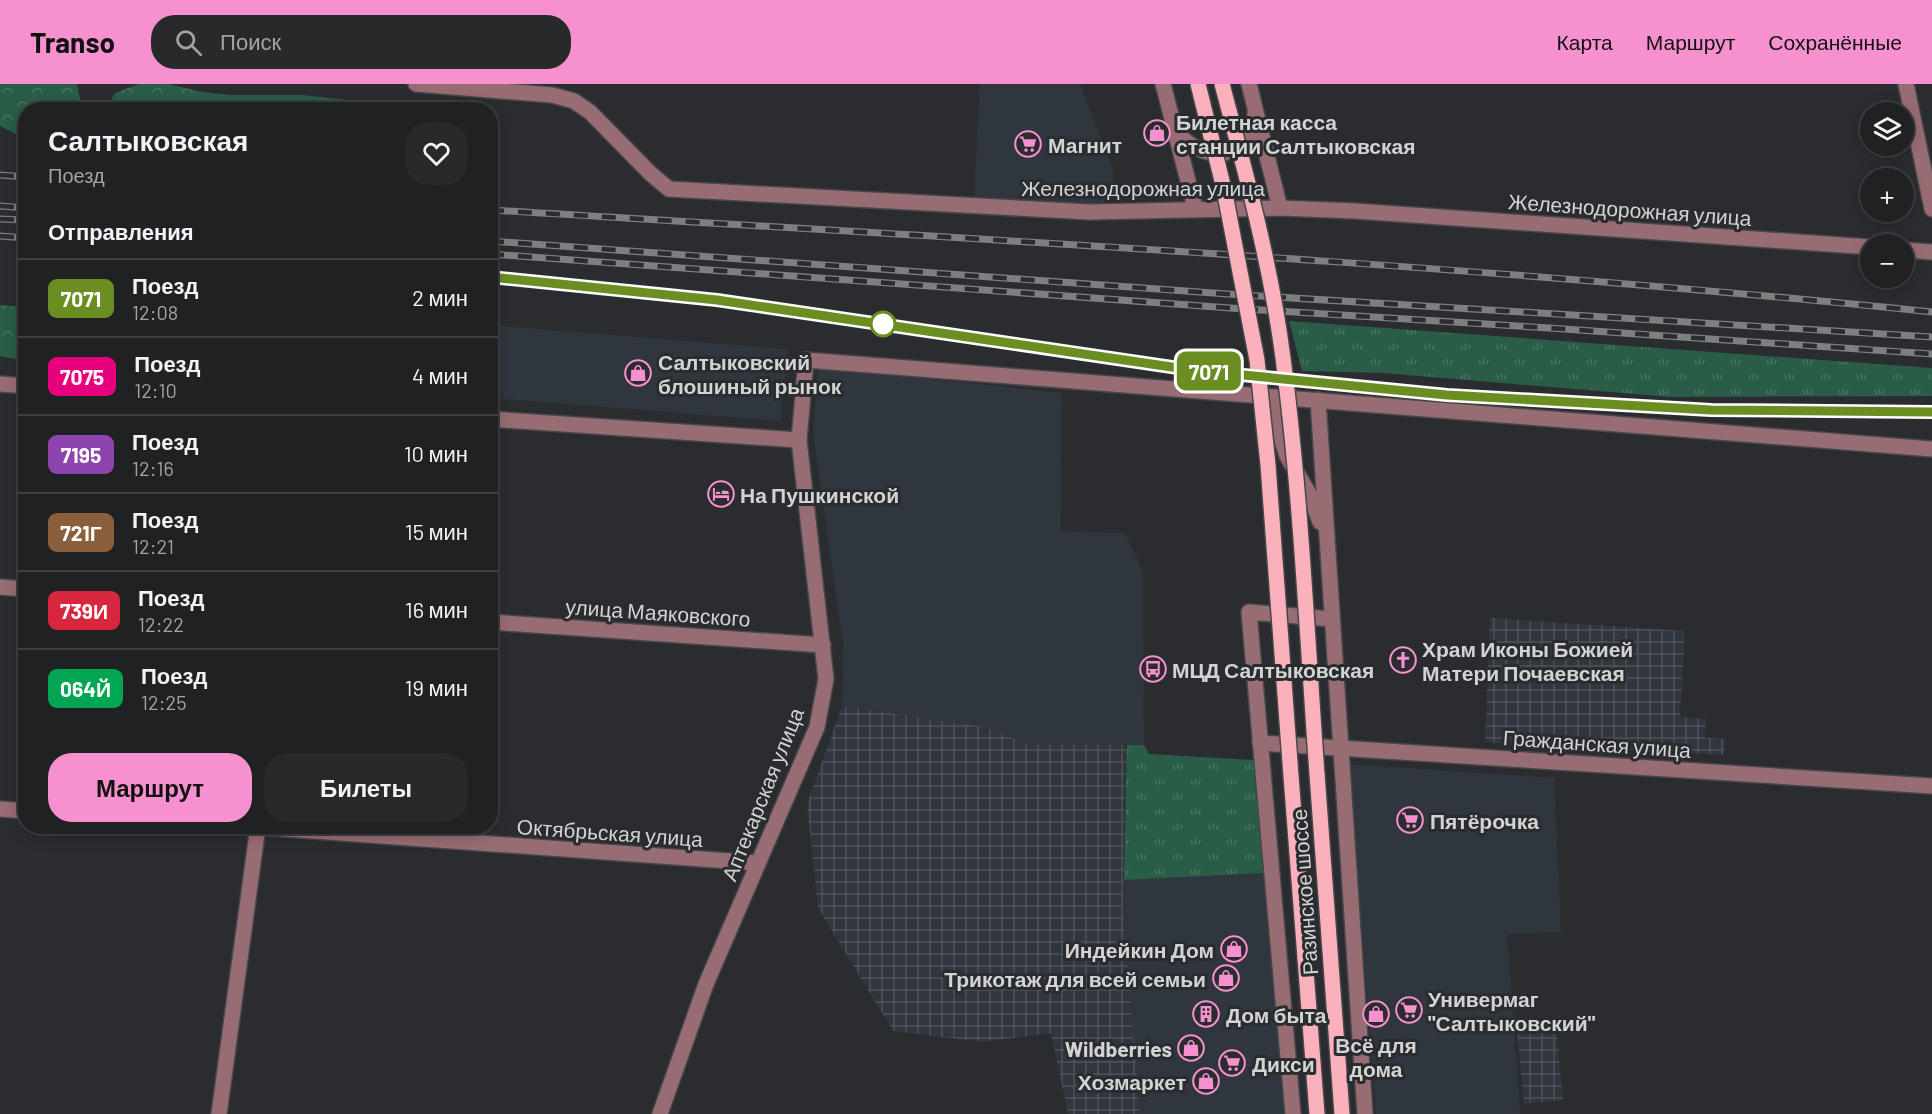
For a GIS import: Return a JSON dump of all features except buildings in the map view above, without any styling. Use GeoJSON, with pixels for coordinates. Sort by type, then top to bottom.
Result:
{"type":"FeatureCollection","features":[{"type":"Feature","properties":{"kind":"main road","name":"Разинское шоссе"},"geometry":{"type":"LineString","coordinates":[[1198,84],[1224,189],[1257,360],[1268,465],[1317,1114]]}},
{"type":"Feature","properties":{"kind":"main road","name":"Разинское шоссе"},"geometry":{"type":"LineString","coordinates":[[1222,84],[1270,282],[1283,358],[1294,467],[1342,1114]]}},
{"type":"Feature","properties":{"kind":"street","name":"Железнодорожная улица"},"geometry":{"type":"LineString","coordinates":[[416,84],[552,95],[574,101],[590,112],[651,174],[669,189],[1089,212],[1195,208],[1355,211],[1860,246]]}},
{"type":"Feature","properties":{"kind":"street"},"geometry":{"type":"LineString","coordinates":[[1163,84],[1195,208]]}},
{"type":"Feature","properties":{"kind":"street"},"geometry":{"type":"LineString","coordinates":[[1249,84],[1280,208]]}},
{"type":"Feature","properties":{"kind":"street"},"geometry":{"type":"LineString","coordinates":[[1906,84],[1932,209]]}},
{"type":"Feature","properties":{"kind":"street"},"geometry":{"type":"LineString","coordinates":[[1175,129],[1185,142],[1206,153],[1228,153],[1247,139],[1255,121],[1255,108]]}},
{"type":"Feature","properties":{"kind":"street"},"geometry":{"type":"LineString","coordinates":[[1914,251],[1932,252]]}},
{"type":"Feature","properties":{"kind":"street","name":"Аптекарская улица"},"geometry":{"type":"LineString","coordinates":[[660,1114],[706,984],[817,727],[826,679],[799,440],[806,360],[1275,397]]}},
{"type":"Feature","properties":{"kind":"street"},"geometry":{"type":"LineString","coordinates":[[0,384],[18,385]]}},
{"type":"Feature","properties":{"kind":"street"},"geometry":{"type":"LineString","coordinates":[[1326,538],[1311,497],[1287,456],[1276,422],[1275,397],[1932,449]]}},
{"type":"Feature","properties":{"kind":"street"},"geometry":{"type":"LineString","coordinates":[[1318,400],[1365,1114]]}},
{"type":"Feature","properties":{"kind":"street"},"geometry":{"type":"LineString","coordinates":[[498,420],[799,440]]}},
{"type":"Feature","properties":{"kind":"street"},"geometry":{"type":"LineString","coordinates":[[0,587],[18,588]]}},
{"type":"Feature","properties":{"kind":"street"},"geometry":{"type":"LineString","coordinates":[[1293,1114],[1250,612],[1331,619]]}},
{"type":"Feature","properties":{"kind":"street","name":"улица Маяковского"},"geometry":{"type":"LineString","coordinates":[[498,623],[823,645]]}},
{"type":"Feature","properties":{"kind":"street","name":"Гражданская улица"},"geometry":{"type":"LineString","coordinates":[[1260,743],[1932,786]]}},
{"type":"Feature","properties":{"kind":"street"},"geometry":{"type":"LineString","coordinates":[[0,809],[18,810]]}},
{"type":"Feature","properties":{"kind":"street"},"geometry":{"type":"LineString","coordinates":[[219,1114],[252,834]]}},
{"type":"Feature","properties":{"kind":"street","name":"Октябрьская улица"},"geometry":{"type":"LineString","coordinates":[[351,834],[757,863]]}},
{"type":"Feature","properties":{"kind":"shaded area"},"geometry":{"type":"Polygon","coordinates":[[[980,84],[1080,84],[1114,172],[1112,203],[974,202],[980,84]]]}},
{"type":"Feature","properties":{"kind":"shaded area","name":"Салтыковский блошиный рынок"},"geometry":{"type":"Polygon","coordinates":[[[498,326],[787,349],[781,421],[498,399],[498,326]]]}},
{"type":"Feature","properties":{"kind":"shaded area"},"geometry":{"type":"Polygon","coordinates":[[[818,367],[1062,393],[1061,531],[1125,533],[1143,571],[1144,745],[1030,745],[985,727],[842,706],[843,643],[813,432],[818,367]]]}},
{"type":"Feature","properties":{"kind":"shaded area"},"geometry":{"type":"Polygon","coordinates":[[[1490,618],[1685,631],[1680,717],[1706,719],[1705,738],[1726,739],[1723,755],[1485,742],[1490,618]]]}},
{"type":"Feature","properties":{"kind":"shaded area"},"geometry":{"type":"Polygon","coordinates":[[[842,706],[985,727],[1030,745],[1127,745],[1123,909],[1140,1114],[1068,1114],[1051,1033],[983,1042],[893,1031],[818,908],[807,804],[842,706]]]}},
{"type":"Feature","properties":{"kind":"shaded area"},"geometry":{"type":"Polygon","coordinates":[[[1349,764],[1554,778],[1561,932],[1507,934],[1520,1114],[1376,1114],[1349,764]]]}},
{"type":"Feature","properties":{"kind":"shaded area"},"geometry":{"type":"Polygon","coordinates":[[[1264,873],[1285,1114],[1140,1114],[1123,909],[1124,880],[1264,873]]]}},
{"type":"Feature","properties":{"kind":"shaded area"},"geometry":{"type":"Polygon","coordinates":[[[1556,1024],[1563,1100],[1524,1104],[1517,1028],[1556,1024]]]}},
{"type":"Feature","properties":{"kind":"green space"},"geometry":{"type":"Polygon","coordinates":[[[0,84],[77,84],[81,102],[18,102],[18,134],[0,126],[0,84]]]}},
{"type":"Feature","properties":{"kind":"green space"},"geometry":{"type":"Polygon","coordinates":[[[139,84],[168,84],[202,92],[230,95],[303,95],[365,102],[111,102],[115,93],[139,84]]]}},
{"type":"Feature","properties":{"kind":"green space"},"geometry":{"type":"Polygon","coordinates":[[[0,305],[18,306],[18,360],[0,356],[0,305]]]}},
{"type":"Feature","properties":{"kind":"green space"},"geometry":{"type":"Polygon","coordinates":[[[1289,321],[1932,368],[1932,396],[1671,397],[1383,373],[1302,371],[1289,321]]]}},
{"type":"Feature","properties":{"kind":"green space"},"geometry":{"type":"Polygon","coordinates":[[[1127,745],[1144,745],[1149,754],[1254,760],[1264,873],[1124,880],[1127,745]]]}},
{"type":"Feature","properties":{"kind":"railway"},"geometry":{"type":"LineString","coordinates":[[0,175],[18,176]]}},
{"type":"Feature","properties":{"kind":"railway"},"geometry":{"type":"LineString","coordinates":[[0,206],[18,207]]}},
{"type":"Feature","properties":{"kind":"railway"},"geometry":{"type":"LineString","coordinates":[[498,210],[1392,266],[1572,279],[1932,312]]}},
{"type":"Feature","properties":{"kind":"railway"},"geometry":{"type":"LineString","coordinates":[[0,219],[18,220]]}},
{"type":"Feature","properties":{"kind":"railway"},"geometry":{"type":"LineString","coordinates":[[0,236],[18,237]]}},
{"type":"Feature","properties":{"kind":"railway"},"geometry":{"type":"LineString","coordinates":[[498,242],[1227,294],[1932,337]]}},
{"type":"Feature","properties":{"kind":"railway"},"geometry":{"type":"LineString","coordinates":[[498,255],[1230,308],[1932,354]]}},
{"type":"Feature","properties":{"kind":"railway"},"geometry":{"type":"LineString","coordinates":[[498,278],[717,300],[1192,370],[1447,395],[1711,410],[1932,412]]}},
{"type":"Feature","properties":{"kind":"train","name":"7071"},"geometry":{"type":"LineString","coordinates":[[498,278],[717,300],[1192,370],[1447,395],[1711,410],[1932,412]]}},
{"type":"Feature","properties":{"kind":"place","name":"Билетная касса станции Салтыковская"},"geometry":{"type":"Point","coordinates":[1157,133]}},
{"type":"Feature","properties":{"kind":"place","name":"Магнит"},"geometry":{"type":"Point","coordinates":[1028,144]}},
{"type":"Feature","properties":{"kind":"place","name":"Салтыковский блошиный рынок"},"geometry":{"type":"Point","coordinates":[638,373]}},
{"type":"Feature","properties":{"kind":"place","name":"На Пушкинской"},"geometry":{"type":"Point","coordinates":[721,494]}},
{"type":"Feature","properties":{"kind":"place","name":"Храм Иконы Божией Матери Почаевская"},"geometry":{"type":"Point","coordinates":[1403,660]}},
{"type":"Feature","properties":{"kind":"place","name":"МЦД Салтыковская"},"geometry":{"type":"Point","coordinates":[1153,669]}},
{"type":"Feature","properties":{"kind":"place","name":"Пятёрочка"},"geometry":{"type":"Point","coordinates":[1410,820]}},
{"type":"Feature","properties":{"kind":"place","name":"Индейкин Дом"},"geometry":{"type":"Point","coordinates":[1234,949]}},
{"type":"Feature","properties":{"kind":"place","name":"Трикотаж для всей семьи"},"geometry":{"type":"Point","coordinates":[1226,978]}},
{"type":"Feature","properties":{"kind":"place","name":"Универмаг \"Салтыковский\""},"geometry":{"type":"Point","coordinates":[1409,1010]}},
{"type":"Feature","properties":{"kind":"place","name":"Дом быта"},"geometry":{"type":"Point","coordinates":[1206,1014]}},
{"type":"Feature","properties":{"kind":"place","name":"Всё для дома"},"geometry":{"type":"Point","coordinates":[1376,1014]}},
{"type":"Feature","properties":{"kind":"place","name":"Wildberries"},"geometry":{"type":"Point","coordinates":[1191,1048]}},
{"type":"Feature","properties":{"kind":"place","name":"Дикси"},"geometry":{"type":"Point","coordinates":[1232,1063]}},
{"type":"Feature","properties":{"kind":"place","name":"Хозмаркет"},"geometry":{"type":"Point","coordinates":[1206,1081]}}]}
